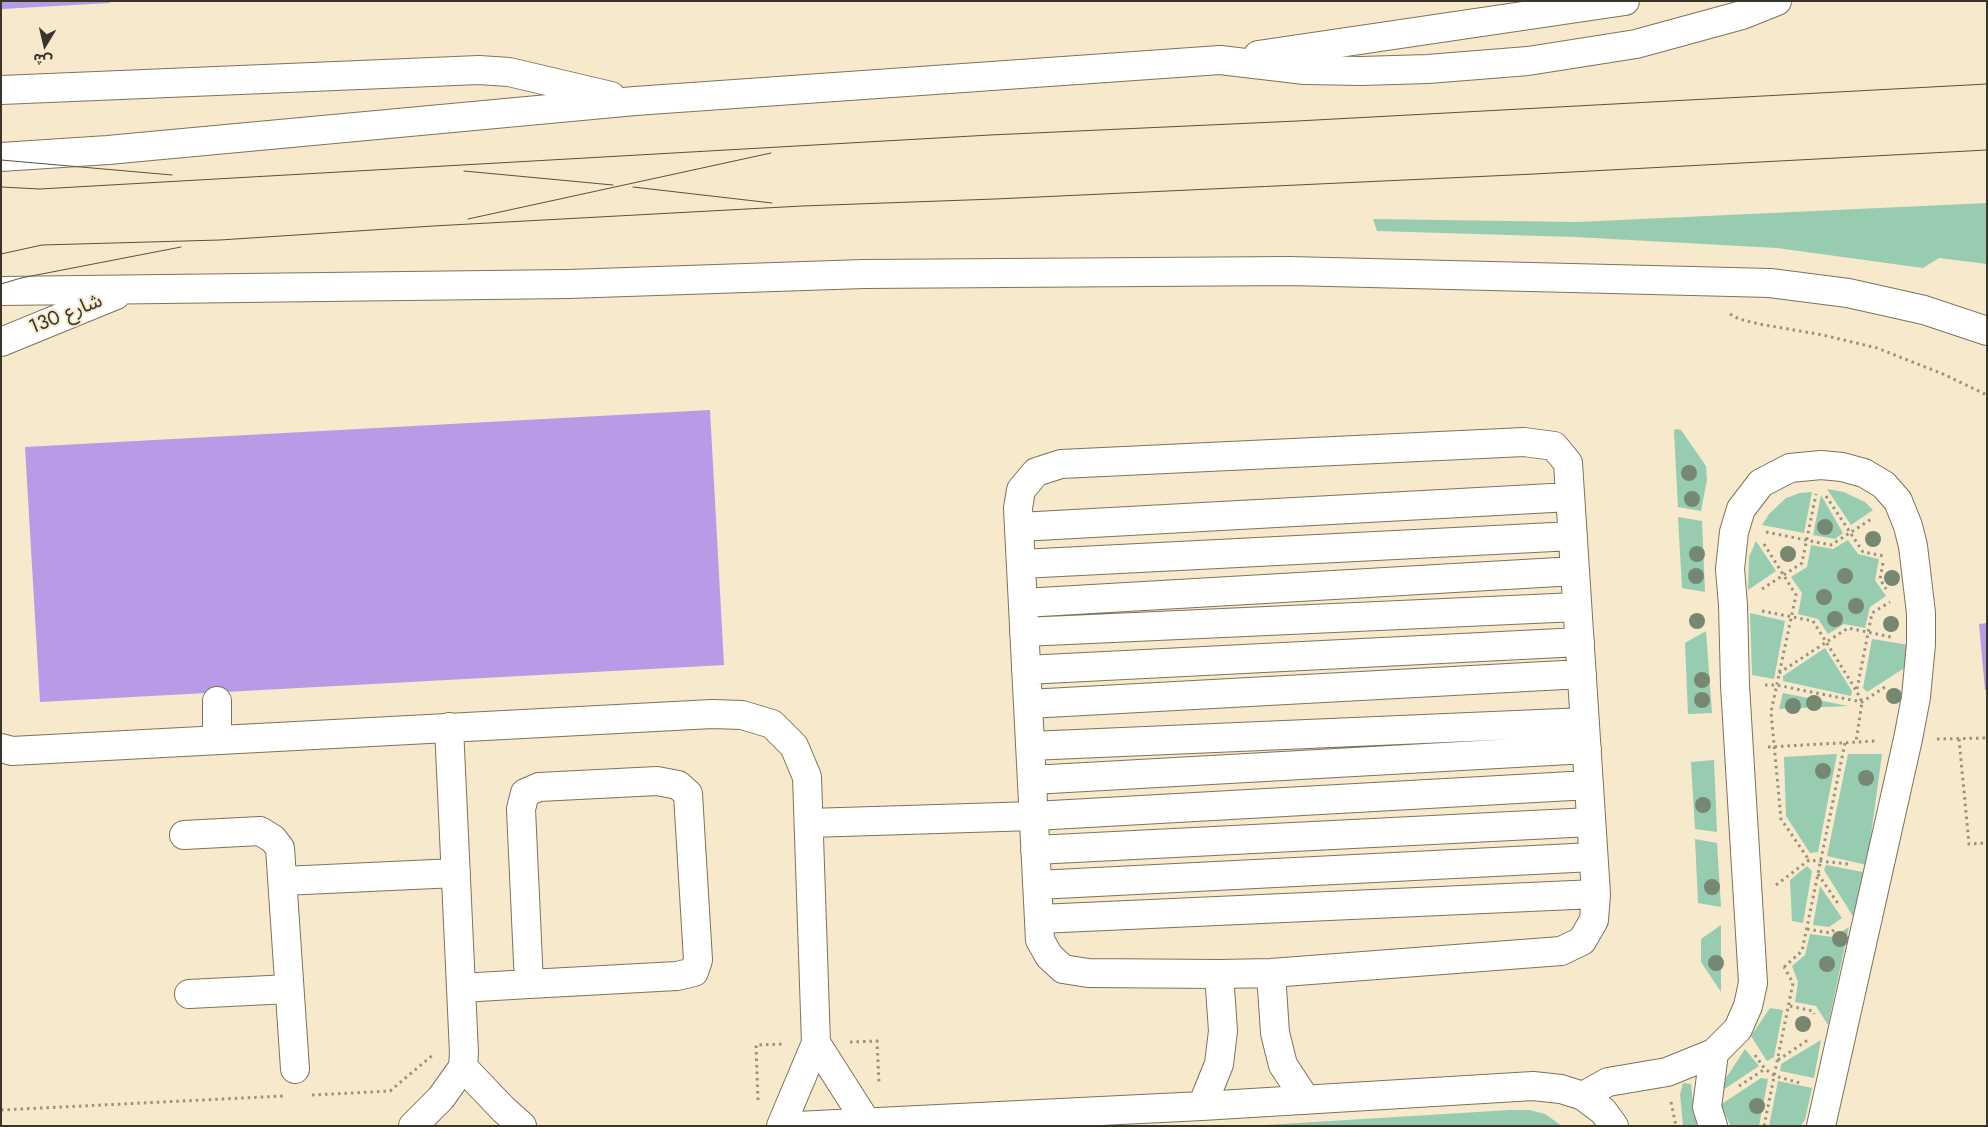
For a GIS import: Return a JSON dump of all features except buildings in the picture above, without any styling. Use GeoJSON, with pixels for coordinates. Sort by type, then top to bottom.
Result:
{"type":"FeatureCollection","features":[{"type":"Feature","properties":{"kind":"main road"},"geometry":{"type":"LineString","coordinates":[[1,157],[108,150],[634,101],[1220,60],[1625,1]]}},
{"type":"Feature","properties":{"kind":"main road"},"geometry":{"type":"LineString","coordinates":[[1220,60],[1305,70],[1361,71],[1428,69],[1528,61],[1636,44],[1742,15],[1778,1]]}},
{"type":"Feature","properties":{"kind":"main road"},"geometry":{"type":"LineString","coordinates":[[1,90],[480,70],[509,72],[634,101]]}},
{"type":"Feature","properties":{"kind":"main road"},"geometry":{"type":"LineString","coordinates":[[1,291],[568,284],[864,274],[1279,272],[1770,283],[1848,292],[1924,310],[1987,331]]}},
{"type":"Feature","properties":{"kind":"main road","name":"شارع 130"},"geometry":{"type":"LineString","coordinates":[[1,342],[131,289]]}},
{"type":"Feature","properties":{"kind":"main road"},"geometry":{"type":"LineString","coordinates":[[1524,442],[1554,446],[1568,463],[1570,498],[1596,894],[1594,920],[1582,941],[1561,951],[1271,973],[1088,973],[1063,969],[1049,956],[1040,940],[1018,508],[1021,490],[1036,472],[1061,464],[1524,442]]}},
{"type":"Feature","properties":{"kind":"main road"},"geometry":{"type":"LineString","coordinates":[[1583,1096],[1608,1082],[1667,1072],[1714,1053],[1738,1029],[1748,1006],[1753,983],[1735,685],[1743,607],[1730,569],[1734,532],[1741,509],[1761,483],[1790,468],[1819,474],[1842,467],[1864,473],[1884,485],[1898,501],[1908,526],[1919,584],[1920,654],[1908,739],[1821,1126]]}},
{"type":"Feature","properties":{"kind":"main road"},"geometry":{"type":"LineString","coordinates":[[1019,527],[1570,498]]}},
{"type":"Feature","properties":{"kind":"main road"},"geometry":{"type":"LineString","coordinates":[[1021,564],[1573,536]]}},
{"type":"Feature","properties":{"kind":"main road"},"geometry":{"type":"LineString","coordinates":[[1023,603],[1575,571]]}},
{"type":"Feature","properties":{"kind":"main road"},"geometry":{"type":"LineString","coordinates":[[1024,632],[1577,607]]}},
{"type":"Feature","properties":{"kind":"main road"},"geometry":{"type":"LineString","coordinates":[[1026,670],[1580,642]]}},
{"type":"Feature","properties":{"kind":"main road"},"geometry":{"type":"LineString","coordinates":[[1028,704],[1582,674]]}},
{"type":"Feature","properties":{"kind":"main road"},"geometry":{"type":"LineString","coordinates":[[217,701],[217,739]]}},
{"type":"Feature","properties":{"kind":"main road"},"geometry":{"type":"LineString","coordinates":[[5,751],[712,714],[742,715],[772,724],[794,746],[807,777],[816,1043],[781,1126]]}},
{"type":"Feature","properties":{"kind":"main road"},"geometry":{"type":"LineString","coordinates":[[1030,746],[1585,722]]}},
{"type":"Feature","properties":{"kind":"main road"},"geometry":{"type":"LineString","coordinates":[[413,1126],[441,1098],[463,1060],[449,727]]}},
{"type":"Feature","properties":{"kind":"main road"},"geometry":{"type":"LineString","coordinates":[[1032,780],[1586,749]]}},
{"type":"Feature","properties":{"kind":"main road"},"geometry":{"type":"LineString","coordinates":[[460,988],[677,976],[694,972],[698,960],[688,794],[678,785],[657,780],[539,787],[525,793],[521,808],[529,984]]}},
{"type":"Feature","properties":{"kind":"main road"},"geometry":{"type":"LineString","coordinates":[[809,823],[1034,816],[1589,785]]}},
{"type":"Feature","properties":{"kind":"main road"},"geometry":{"type":"LineString","coordinates":[[1036,850],[1591,822]]}},
{"type":"Feature","properties":{"kind":"main road"},"geometry":{"type":"LineString","coordinates":[[184,835],[260,832],[273,839],[280,848],[284,881],[295,1069]]}},
{"type":"Feature","properties":{"kind":"main road"},"geometry":{"type":"LineString","coordinates":[[1037,884],[1593,857]]}},
{"type":"Feature","properties":{"kind":"main road"},"geometry":{"type":"LineString","coordinates":[[284,881],[456,873]]}},
{"type":"Feature","properties":{"kind":"main road"},"geometry":{"type":"LineString","coordinates":[[1039,919],[1596,894]]}},
{"type":"Feature","properties":{"kind":"main road"},"geometry":{"type":"LineString","coordinates":[[1271,973],[1275,1033],[1283,1065],[1306,1100]]}},
{"type":"Feature","properties":{"kind":"main road"},"geometry":{"type":"LineString","coordinates":[[1202,1106],[1219,1064],[1223,1031],[1219,974]]}},
{"type":"Feature","properties":{"kind":"main road"},"geometry":{"type":"LineString","coordinates":[[189,994],[289,989]]}},
{"type":"Feature","properties":{"kind":"main road"},"geometry":{"type":"LineString","coordinates":[[816,1043],[867,1123]]}},
{"type":"Feature","properties":{"kind":"main road"},"geometry":{"type":"LineString","coordinates":[[1713,1126],[1707,1107],[1714,1053]]}},
{"type":"Feature","properties":{"kind":"main road"},"geometry":{"type":"LineString","coordinates":[[463,1060],[503,1109],[522,1126]]}},
{"type":"Feature","properties":{"kind":"main road"},"geometry":{"type":"LineString","coordinates":[[797,1126],[1202,1106],[1533,1086],[1562,1089],[1583,1096],[1602,1111],[1614,1126]]}},
{"type":"Feature","properties":{"kind":"path"},"geometry":{"type":"LineString","coordinates":[[1725,311],[1740,319],[1759,324],[1878,348],[1943,374],[1987,395]]}},
{"type":"Feature","properties":{"kind":"path"},"geometry":{"type":"LineString","coordinates":[[1819,474],[1862,552],[1884,556],[1913,546]]}},
{"type":"Feature","properties":{"kind":"path"},"geometry":{"type":"LineString","coordinates":[[1819,474],[1802,563],[1751,596],[1743,607],[1813,621],[1862,702],[1856,742]]}},
{"type":"Feature","properties":{"kind":"path"},"geometry":{"type":"LineString","coordinates":[[1879,867],[1810,860],[1781,819],[1776,747],[1771,712],[1796,595],[1761,538],[1762,531],[1832,545],[1898,501]]}},
{"type":"Feature","properties":{"kind":"path"},"geometry":{"type":"LineString","coordinates":[[1856,690],[1872,613],[1919,584]]}},
{"type":"Feature","properties":{"kind":"path"},"geometry":{"type":"LineString","coordinates":[[1779,673],[1848,628],[1868,633],[1920,654],[1862,702]]}},
{"type":"Feature","properties":{"kind":"path"},"geometry":{"type":"LineString","coordinates":[[1735,685],[1776,685],[1862,702]]}},
{"type":"Feature","properties":{"kind":"path"},"geometry":{"type":"LineString","coordinates":[[1739,747],[1776,747],[1908,739],[1987,738]]}},
{"type":"Feature","properties":{"kind":"path"},"geometry":{"type":"LineString","coordinates":[[1959,739],[1969,844],[1987,843]]}},
{"type":"Feature","properties":{"kind":"path"},"geometry":{"type":"LineString","coordinates":[[1751,965],[1784,967],[1802,951],[1845,743]]}},
{"type":"Feature","properties":{"kind":"path"},"geometry":{"type":"LineString","coordinates":[[1748,906],[1810,860]]}},
{"type":"Feature","properties":{"kind":"path"},"geometry":{"type":"LineString","coordinates":[[1807,929],[1830,932],[1836,928]]}},
{"type":"Feature","properties":{"kind":"path"},"geometry":{"type":"LineString","coordinates":[[1764,1126],[1790,1006],[1793,983],[1784,967]]}},
{"type":"Feature","properties":{"kind":"path"},"geometry":{"type":"LineString","coordinates":[[1790,1006],[1813,1011],[1816,1017]]}},
{"type":"Feature","properties":{"kind":"path"},"geometry":{"type":"LineString","coordinates":[[1778,1060],[1816,1035]]}},
{"type":"Feature","properties":{"kind":"path"},"geometry":{"type":"LineString","coordinates":[[310,1095],[390,1092],[433,1054],[463,1060]]}},
{"type":"Feature","properties":{"kind":"path"},"geometry":{"type":"LineString","coordinates":[[1,1110],[290,1096]]}},
{"type":"Feature","properties":{"kind":"green space"},"geometry":{"type":"Polygon","coordinates":[[[1987,203],[1987,264],[1939,258],[1923,268],[1777,248],[1575,237],[1377,231],[1373,219],[1577,222],[1987,203]]]}},
{"type":"Feature","properties":{"kind":"green space"},"geometry":{"type":"Polygon","coordinates":[[[1675,429],[1681,430],[1706,466],[1707,480],[1701,511],[1678,507],[1675,429]]]}},
{"type":"Feature","properties":{"kind":"green space"},"geometry":{"type":"Polygon","coordinates":[[[1827,489],[1844,492],[1865,502],[1873,510],[1851,525],[1827,489]]]}},
{"type":"Feature","properties":{"kind":"green space"},"geometry":{"type":"Polygon","coordinates":[[[1812,492],[1804,533],[1762,525],[1769,514],[1786,498],[1800,493],[1812,492]]]}},
{"type":"Feature","properties":{"kind":"green space"},"geometry":{"type":"Polygon","coordinates":[[[1821,495],[1843,533],[1835,539],[1813,535],[1821,495]]]}},
{"type":"Feature","properties":{"kind":"green space"},"geometry":{"type":"Polygon","coordinates":[[[1678,517],[1702,521],[1705,592],[1682,588],[1678,517]]]}},
{"type":"Feature","properties":{"kind":"green space"},"geometry":{"type":"Polygon","coordinates":[[[1848,540],[1858,554],[1879,559],[1875,580],[1886,596],[1870,607],[1865,628],[1844,624],[1828,634],[1818,619],[1798,614],[1802,593],[1791,577],[1807,567],[1811,545],[1833,549],[1848,540]]]}},
{"type":"Feature","properties":{"kind":"green space"},"geometry":{"type":"Polygon","coordinates":[[[1756,541],[1776,571],[1748,590],[1749,557],[1756,541]]]}},
{"type":"Feature","properties":{"kind":"green space"},"geometry":{"type":"Polygon","coordinates":[[[1750,613],[1785,621],[1774,679],[1752,675],[1750,613]]]}},
{"type":"Feature","properties":{"kind":"green space"},"geometry":{"type":"Polygon","coordinates":[[[1706,631],[1712,713],[1688,714],[1685,643],[1706,631]]]}},
{"type":"Feature","properties":{"kind":"green space"},"geometry":{"type":"Polygon","coordinates":[[[1872,639],[1909,645],[1906,667],[1867,692],[1863,688],[1872,639]]]}},
{"type":"Feature","properties":{"kind":"green space"},"geometry":{"type":"Polygon","coordinates":[[[1825,648],[1852,691],[1851,696],[1783,681],[1783,676],[1825,648]]]}},
{"type":"Feature","properties":{"kind":"green space"},"geometry":{"type":"Polygon","coordinates":[[[1783,693],[1848,706],[1779,709],[1783,693]]]}},
{"type":"Feature","properties":{"kind":"green space"},"geometry":{"type":"Polygon","coordinates":[[[1837,754],[1818,852],[1810,853],[1786,816],[1784,757],[1837,754]]]}},
{"type":"Feature","properties":{"kind":"green space"},"geometry":{"type":"Polygon","coordinates":[[[1848,754],[1882,754],[1867,865],[1827,856],[1848,754]]]}},
{"type":"Feature","properties":{"kind":"green space"},"geometry":{"type":"Polygon","coordinates":[[[1714,760],[1717,832],[1695,829],[1691,762],[1714,760]]]}},
{"type":"Feature","properties":{"kind":"green space"},"geometry":{"type":"Polygon","coordinates":[[[1695,839],[1717,843],[1721,907],[1698,903],[1695,839]]]}},
{"type":"Feature","properties":{"kind":"green space"},"geometry":{"type":"Polygon","coordinates":[[[1826,865],[1863,872],[1854,918],[1824,870],[1826,865]]]}},
{"type":"Feature","properties":{"kind":"green space"},"geometry":{"type":"Polygon","coordinates":[[[1807,866],[1812,871],[1803,923],[1792,921],[1790,880],[1807,866]]]}},
{"type":"Feature","properties":{"kind":"green space"},"geometry":{"type":"Polygon","coordinates":[[[1820,886],[1842,918],[1829,927],[1813,925],[1820,886]]]}},
{"type":"Feature","properties":{"kind":"green space"},"geometry":{"type":"Polygon","coordinates":[[[1721,925],[1721,992],[1701,962],[1701,939],[1721,925]]]}},
{"type":"Feature","properties":{"kind":"green space"},"geometry":{"type":"Polygon","coordinates":[[[1849,927],[1828,1025],[1816,1006],[1795,1002],[1798,982],[1792,966],[1805,955],[1810,934],[1833,937],[1849,927]]]}},
{"type":"Feature","properties":{"kind":"green space"},"geometry":{"type":"Polygon","coordinates":[[[1770,1008],[1783,1010],[1774,1057],[1767,1061],[1751,1036],[1770,1008]]]}},
{"type":"Feature","properties":{"kind":"green space"},"geometry":{"type":"Polygon","coordinates":[[[1821,1040],[1814,1078],[1780,1071],[1781,1064],[1821,1040]]]}},
{"type":"Feature","properties":{"kind":"green space"},"geometry":{"type":"Polygon","coordinates":[[[1745,1049],[1759,1066],[1723,1090],[1726,1078],[1745,1049]]]}},
{"type":"Feature","properties":{"kind":"green space"},"geometry":{"type":"Polygon","coordinates":[[[1761,1078],[1768,1079],[1759,1126],[1731,1126],[1720,1105],[1761,1078]]]}},
{"type":"Feature","properties":{"kind":"green space"},"geometry":{"type":"Polygon","coordinates":[[[1778,1081],[1812,1088],[1805,1120],[1800,1126],[1769,1126],[1778,1081]]]}},
{"type":"Feature","properties":{"kind":"green space"},"geometry":{"type":"Polygon","coordinates":[[[1683,1083],[1691,1084],[1697,1126],[1683,1126],[1680,1094],[1683,1083]]]}},
{"type":"Feature","properties":{"kind":"green space"},"geometry":{"type":"Polygon","coordinates":[[[1529,1110],[1545,1114],[1562,1126],[1249,1126],[1529,1110]]]}},
{"type":"Feature","properties":{"kind":"tram line"},"geometry":{"type":"LineString","coordinates":[[1,187],[40,189],[990,135],[1297,121],[1987,84]]}},
{"type":"Feature","properties":{"kind":"tram line"},"geometry":{"type":"LineString","coordinates":[[1,254],[42,245],[220,240],[433,226],[802,206],[1534,174],[1987,150]]}},
{"type":"Feature","properties":{"kind":"tram line"},"geometry":{"type":"LineString","coordinates":[[468,219],[771,153]]}},
{"type":"Feature","properties":{"kind":"tram line"},"geometry":{"type":"LineString","coordinates":[[1,160],[172,175]]}},
{"type":"Feature","properties":{"kind":"tram line"},"geometry":{"type":"LineString","coordinates":[[464,171],[613,185]]}},
{"type":"Feature","properties":{"kind":"tram line"},"geometry":{"type":"LineString","coordinates":[[633,187],[772,203]]}},
{"type":"Feature","properties":{"kind":"tram line"},"geometry":{"type":"LineString","coordinates":[[1,284],[21,278],[181,247]]}}]}
